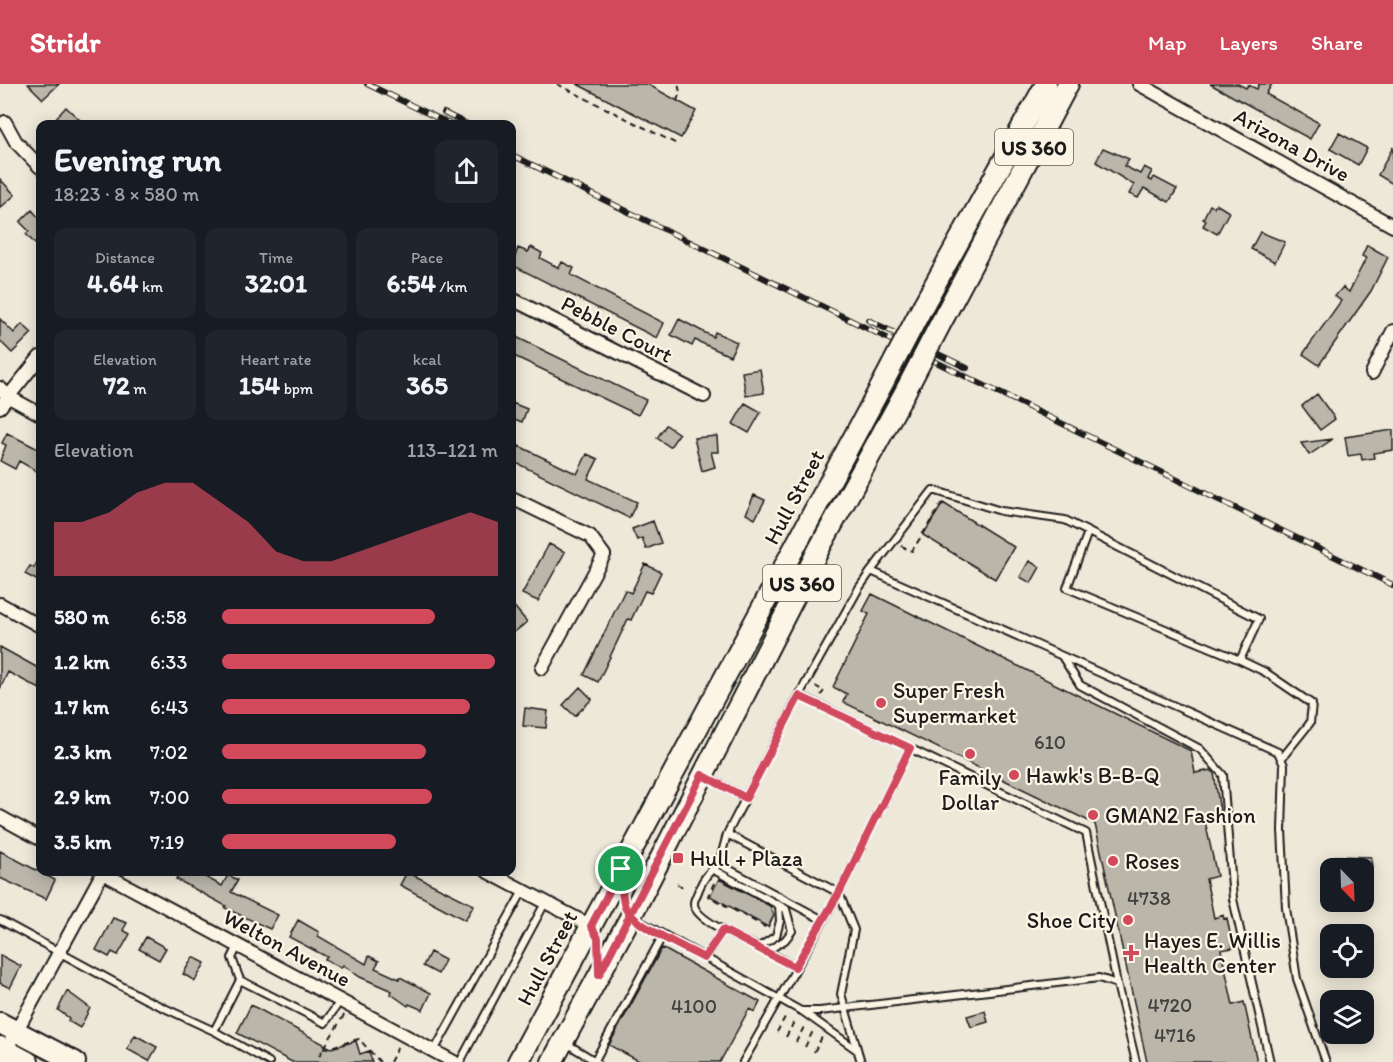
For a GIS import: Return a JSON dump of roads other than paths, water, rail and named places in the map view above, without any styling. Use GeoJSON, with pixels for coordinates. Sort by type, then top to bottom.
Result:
{"type":"FeatureCollection","features":[{"type":"Feature","properties":{"kind":"main road","name":"Hull Street"},"geometry":{"type":"LineString","coordinates":[[518,1062],[924,304],[1046,84]]}},
{"type":"Feature","properties":{"kind":"main road","name":"Hull Street"},"geometry":{"type":"LineString","coordinates":[[552,1062],[631,916],[820,547],[1068,84]]}},
{"type":"Feature","properties":{"kind":"main road"},"geometry":{"type":"LineString","coordinates":[[621,869],[622,894],[631,916]]}},
{"type":"Feature","properties":{"kind":"main road"},"geometry":{"type":"LineString","coordinates":[[591,926],[598,938],[599,975]]}},
{"type":"Feature","properties":{"kind":"main road"},"geometry":{"type":"LineString","coordinates":[[8,1027],[75,1062]]}},
{"type":"Feature","properties":{"kind":"main road"},"geometry":{"type":"LineString","coordinates":[[2,1053],[28,1062]]}},
{"type":"Feature","properties":{"kind":"street","name":"Arizona Drive"},"geometry":{"type":"LineString","coordinates":[[1139,84],[1393,226]]}},
{"type":"Feature","properties":{"kind":"street"},"geometry":{"type":"LineString","coordinates":[[5,122],[16,142],[36,163]]}},
{"type":"Feature","properties":{"kind":"street","name":"Pebble Court"},"geometry":{"type":"LineString","coordinates":[[516,301],[704,396]]}},
{"type":"Feature","properties":{"kind":"street"},"geometry":{"type":"LineString","coordinates":[[1372,373],[1393,331]]}},
{"type":"Feature","properties":{"kind":"street"},"geometry":{"type":"LineString","coordinates":[[0,407],[4,392],[36,361]]}},
{"type":"Feature","properties":{"kind":"street"},"geometry":{"type":"LineString","coordinates":[[4,392],[36,412]]}},
{"type":"Feature","properties":{"kind":"street"},"geometry":{"type":"LineString","coordinates":[[516,500],[590,536],[604,555],[542,668]]}},
{"type":"Feature","properties":{"kind":"street"},"geometry":{"type":"LineString","coordinates":[[0,604],[36,624]]}},
{"type":"Feature","properties":{"kind":"street"},"geometry":{"type":"LineString","coordinates":[[0,817],[36,837]]}},
{"type":"Feature","properties":{"kind":"street"},"geometry":{"type":"LineString","coordinates":[[2,1053],[8,1027],[60,952],[100,876]]}},
{"type":"Feature","properties":{"kind":"street","name":"Welton Avenue"},"geometry":{"type":"LineString","coordinates":[[109,876],[454,1062]]}},
{"type":"Feature","properties":{"kind":"street"},"geometry":{"type":"LineString","coordinates":[[495,876],[591,926]]}},
{"type":"Feature","properties":{"kind":"lane"},"geometry":{"type":"LineString","coordinates":[[795,967],[704,918],[696,910],[694,903],[712,868],[719,864],[727,834],[799,696],[859,588],[933,490],[1001,511],[1065,520],[1259,619],[1240,660]]}},
{"type":"Feature","properties":{"kind":"lane"},"geometry":{"type":"LineString","coordinates":[[1088,532],[1067,588],[1240,660],[1265,672],[1312,704],[1310,723],[1282,758]]}},
{"type":"Feature","properties":{"kind":"lane"},"geometry":{"type":"LineString","coordinates":[[871,571],[1274,748],[1282,758],[1284,765],[1282,830],[1286,908],[1297,979],[1326,1062]]}},
{"type":"Feature","properties":{"kind":"lane"},"geometry":{"type":"LineString","coordinates":[[1063,657],[1080,685],[1200,749],[1223,775],[1233,899],[1270,1062]]}},
{"type":"Feature","properties":{"kind":"lane"},"geometry":{"type":"LineString","coordinates":[[799,696],[1086,833],[1117,984],[1136,1062]]}},
{"type":"Feature","properties":{"kind":"lane"},"geometry":{"type":"LineString","coordinates":[[743,1062],[839,893],[910,748]]}},
{"type":"Feature","properties":{"kind":"lane"},"geometry":{"type":"LineString","coordinates":[[702,775],[746,798]]}},
{"type":"Feature","properties":{"kind":"lane"},"geometry":{"type":"LineString","coordinates":[[727,834],[839,893],[854,930],[841,994],[861,1062]]}},
{"type":"Feature","properties":{"kind":"lane"},"geometry":{"type":"LineString","coordinates":[[719,864],[823,920]]}},
{"type":"Feature","properties":{"kind":"lane"},"geometry":{"type":"LineString","coordinates":[[712,868],[786,909],[792,931],[785,940],[767,951]]}},
{"type":"Feature","properties":{"kind":"lane"},"geometry":{"type":"LineString","coordinates":[[434,1051],[523,891]]}},
{"type":"Feature","properties":{"kind":"lane"},"geometry":{"type":"LineString","coordinates":[[460,1062],[545,903]]}},
{"type":"Feature","properties":{"kind":"lane"},"geometry":{"type":"LineString","coordinates":[[759,947],[776,936],[780,921],[779,905]]}},
{"type":"Feature","properties":{"kind":"lane"},"geometry":{"type":"LineString","coordinates":[[631,916],[801,1011],[857,1050]]}},
{"type":"Feature","properties":{"kind":"lane"},"geometry":{"type":"LineString","coordinates":[[0,920],[145,999],[214,1031],[269,1062]]}},
{"type":"Feature","properties":{"kind":"lane"},"geometry":{"type":"LineString","coordinates":[[704,958],[723,930]]}},
{"type":"Feature","properties":{"kind":"lane"},"geometry":{"type":"LineString","coordinates":[[563,1042],[595,1062],[663,935]]}},
{"type":"Feature","properties":{"kind":"lane"},"geometry":{"type":"LineString","coordinates":[[238,946],[232,958],[240,980],[325,1023],[340,1001]]}},
{"type":"Feature","properties":{"kind":"lane"},"geometry":{"type":"LineString","coordinates":[[801,1011],[1099,978],[1117,984]]}},
{"type":"Feature","properties":{"kind":"lane"},"geometry":{"type":"LineString","coordinates":[[214,1031],[240,980]]}},
{"type":"Feature","properties":{"kind":"railway"},"geometry":{"type":"LineString","coordinates":[[367,84],[442,120]]}},
{"type":"Feature","properties":{"kind":"railway"},"geometry":{"type":"LineString","coordinates":[[444,113],[459,120]]}},
{"type":"Feature","properties":{"kind":"railway"},"geometry":{"type":"LineString","coordinates":[[516,157],[1393,585]]}},
{"type":"Feature","properties":{"kind":"railway"},"geometry":{"type":"LineString","coordinates":[[868,320],[967,368]]}},
{"type":"Feature","properties":{"kind":"place","name":"Super Fresh Supermarket"},"geometry":{"type":"Point","coordinates":[881,703]}},
{"type":"Feature","properties":{"kind":"place","name":"Family Dollar"},"geometry":{"type":"Point","coordinates":[970,754]}},
{"type":"Feature","properties":{"kind":"place","name":"Hawk's B-B-Q"},"geometry":{"type":"Point","coordinates":[1014,775]}},
{"type":"Feature","properties":{"kind":"place","name":"GMAN2 Fashion"},"geometry":{"type":"Point","coordinates":[1093,815]}},
{"type":"Feature","properties":{"kind":"place","name":"Hull + Plaza"},"geometry":{"type":"Point","coordinates":[678,858]}},
{"type":"Feature","properties":{"kind":"place","name":"Roses"},"geometry":{"type":"Point","coordinates":[1113,861]}},
{"type":"Feature","properties":{"kind":"place","name":"Shoe City"},"geometry":{"type":"Point","coordinates":[1128,920]}},
{"type":"Feature","properties":{"kind":"place","name":"Hayes E. Willis Health Center"},"geometry":{"type":"Point","coordinates":[1131,953]}}]}
